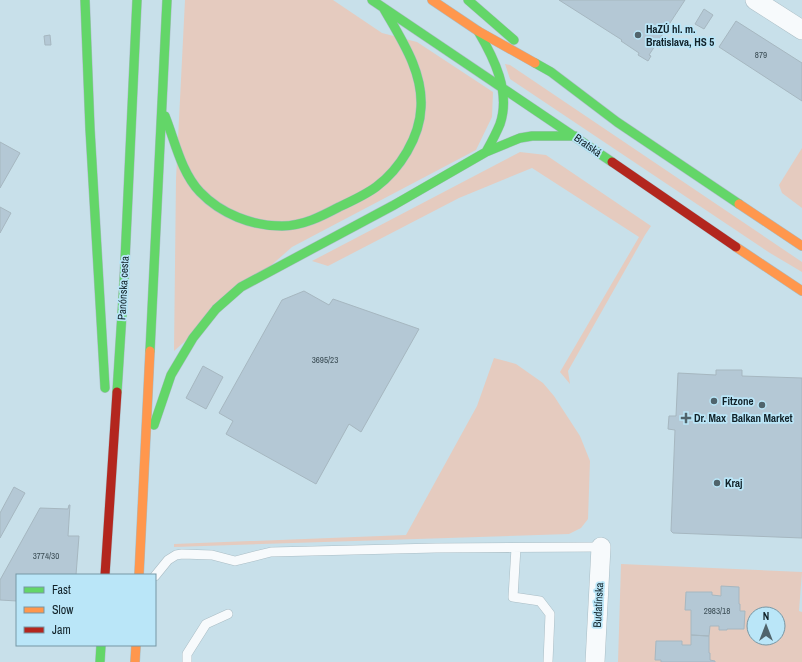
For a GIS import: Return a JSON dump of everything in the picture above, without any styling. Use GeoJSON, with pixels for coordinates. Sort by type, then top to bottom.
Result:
{"type":"FeatureCollection","features":[{"type":"Feature","properties":{"kind":"main road"},"geometry":{"type":"LineString","coordinates":[[85,0],[90,129],[106,400]]}},
{"type":"Feature","properties":{"kind":"main road","name":"Panónska cesta"},"geometry":{"type":"LineString","coordinates":[[105,574],[110,478],[124,282],[137,0]]}},
{"type":"Feature","properties":{"kind":"main road"},"geometry":{"type":"LineString","coordinates":[[139,574],[167,0]]}},
{"type":"Feature","properties":{"kind":"main road","name":"Bratská"},"geometry":{"type":"LineString","coordinates":[[372,0],[502,85],[676,207],[802,291]]}},
{"type":"Feature","properties":{"kind":"main road"},"geometry":{"type":"LineString","coordinates":[[432,0],[478,30],[552,72]]}},
{"type":"Feature","properties":{"kind":"main road"},"geometry":{"type":"LineString","coordinates":[[468,0],[552,72],[617,122],[802,246]]}},
{"type":"Feature","properties":{"kind":"main road"},"geometry":{"type":"LineString","coordinates":[[162,109],[174,138],[179,155],[193,183],[220,209],[247,221],[277,226],[292,226],[324,214],[381,183],[390,174],[404,155],[417,128],[421,106],[418,78],[409,54],[382,6]]}},
{"type":"Feature","properties":{"kind":"main road"},"geometry":{"type":"LineString","coordinates":[[478,30],[489,49],[502,85],[504,102],[498,131],[486,152]]}},
{"type":"Feature","properties":{"kind":"main road"},"geometry":{"type":"LineString","coordinates":[[145,453],[171,375],[193,338],[211,314],[227,298],[242,287],[272,270],[394,205],[486,152],[525,137],[575,136]]}},
{"type":"Feature","properties":{"kind":"main road"},"geometry":{"type":"LineString","coordinates":[[106,415],[110,478]]}},
{"type":"Feature","properties":{"kind":"main road"},"geometry":{"type":"LineString","coordinates":[[100,662],[101,646]]}},
{"type":"Feature","properties":{"kind":"main road"},"geometry":{"type":"LineString","coordinates":[[135,662],[136,646]]}},
{"type":"Feature","properties":{"kind":"street"},"geometry":{"type":"LineString","coordinates":[[755,0],[802,30]]}},
{"type":"Feature","properties":{"kind":"street","name":"Budatínska"},"geometry":{"type":"LineString","coordinates":[[595,662],[601,547]]}},
{"type":"Feature","properties":{"kind":"lane"},"geometry":{"type":"LineString","coordinates":[[156,575],[168,560],[176,555],[182,554],[212,555],[235,561],[271,552],[422,548],[601,547]]}},
{"type":"Feature","properties":{"kind":"lane"},"geometry":{"type":"LineString","coordinates":[[516,548],[514,597],[540,601],[550,614],[548,662]]}},
{"type":"Feature","properties":{"kind":"lane"},"geometry":{"type":"LineString","coordinates":[[187,662],[187,654],[206,624],[228,614]]}},
{"type":"Feature","properties":{"kind":"shaded area"},"geometry":{"type":"Polygon","coordinates":[[[185,0],[333,0],[382,33],[417,42],[493,92],[492,117],[476,150],[292,247],[174,351],[176,179],[185,0]]]}},
{"type":"Feature","properties":{"kind":"shaded area"},"geometry":{"type":"Polygon","coordinates":[[[505,64],[510,65],[802,262],[802,272],[770,253],[510,79],[505,64]]]}},
{"type":"Feature","properties":{"kind":"shaded area"},"geometry":{"type":"Polygon","coordinates":[[[802,148],[802,208],[782,193],[779,185],[802,148]]]}},
{"type":"Feature","properties":{"kind":"shaded area"},"geometry":{"type":"Polygon","coordinates":[[[520,152],[546,155],[651,226],[568,371],[570,384],[560,372],[639,237],[532,168],[459,198],[328,266],[312,261],[520,152]]]}},
{"type":"Feature","properties":{"kind":"shaded area"},"geometry":{"type":"Polygon","coordinates":[[[494,358],[516,364],[543,383],[554,396],[580,436],[590,461],[588,519],[581,528],[569,534],[174,547],[174,544],[406,535],[477,406],[494,358]]]}},
{"type":"Feature","properties":{"kind":"shaded area"},"geometry":{"type":"Polygon","coordinates":[[[621,564],[802,572],[799,611],[802,612],[802,662],[618,662],[621,564]]]}},
{"type":"Feature","properties":{"kind":"building","name":"HaZÚ hl. m. Bratislava, HS 5"},"geometry":{"type":"Polygon","coordinates":[[[559,0],[685,0],[649,55],[651,56],[648,61],[638,55],[639,53],[621,41],[622,40],[559,0]]]}},
{"type":"Feature","properties":{"kind":"building"},"geometry":{"type":"Polygon","coordinates":[[[704,9],[713,15],[704,29],[695,24],[704,9]]]}},
{"type":"Feature","properties":{"kind":"building"},"geometry":{"type":"Polygon","coordinates":[[[736,21],[802,63],[802,101],[719,47],[736,21]]]}},
{"type":"Feature","properties":{"kind":"building"},"geometry":{"type":"Polygon","coordinates":[[[50,35],[51,45],[45,45],[44,36],[50,35]]]}},
{"type":"Feature","properties":{"kind":"building"},"geometry":{"type":"Polygon","coordinates":[[[0,142],[20,153],[0,188],[0,142]]]}},
{"type":"Feature","properties":{"kind":"building"},"geometry":{"type":"Polygon","coordinates":[[[0,207],[11,213],[0,233],[0,207]]]}},
{"type":"Feature","properties":{"kind":"building"},"geometry":{"type":"Polygon","coordinates":[[[304,291],[329,305],[333,299],[419,329],[361,432],[349,424],[316,484],[226,434],[233,421],[219,413],[282,300],[304,291]]]}},
{"type":"Feature","properties":{"kind":"building"},"geometry":{"type":"Polygon","coordinates":[[[203,366],[223,377],[206,409],[186,398],[203,366]]]}},
{"type":"Feature","properties":{"kind":"building"},"geometry":{"type":"Polygon","coordinates":[[[716,370],[742,370],[742,376],[802,378],[802,538],[673,533],[671,531],[675,430],[668,429],[669,416],[676,416],[678,373],[716,375],[716,370]]]}},
{"type":"Feature","properties":{"kind":"building"},"geometry":{"type":"Polygon","coordinates":[[[14,487],[25,493],[0,538],[0,513],[14,487]]]}},
{"type":"Feature","properties":{"kind":"building"},"geometry":{"type":"Polygon","coordinates":[[[70,505],[68,536],[79,536],[76,574],[16,574],[16,601],[0,600],[0,580],[40,508],[68,509],[70,505]]]}},
{"type":"Feature","properties":{"kind":"building"},"geometry":{"type":"Polygon","coordinates":[[[721,586],[739,587],[740,611],[745,611],[744,629],[719,630],[719,626],[710,626],[709,636],[691,635],[691,610],[685,610],[686,592],[712,592],[712,595],[721,596],[721,586]]]}},
{"type":"Feature","properties":{"kind":"building"},"geometry":{"type":"Polygon","coordinates":[[[691,635],[709,636],[710,660],[715,662],[661,662],[661,660],[655,660],[656,641],[682,641],[682,645],[691,645],[691,635]]]}},
{"type":"Feature","properties":{"kind":"traffic: fast"},"geometry":{"type":"LineString","coordinates":[[85,0],[90,129],[105,388]]}},
{"type":"Feature","properties":{"kind":"traffic: fast"},"geometry":{"type":"LineString","coordinates":[[117,392],[124,282],[137,0]]}},
{"type":"Feature","properties":{"kind":"traffic: fast"},"geometry":{"type":"LineString","coordinates":[[150,351],[167,0]]}},
{"type":"Feature","properties":{"kind":"traffic: fast"},"geometry":{"type":"LineString","coordinates":[[372,0],[612,162]]}},
{"type":"Feature","properties":{"kind":"traffic: fast"},"geometry":{"type":"LineString","coordinates":[[468,0],[514,40]]}},
{"type":"Feature","properties":{"kind":"traffic: fast"},"geometry":{"type":"LineString","coordinates":[[165,116],[183,166],[193,184],[217,207],[248,221],[259,224],[282,226],[290,226],[312,220],[326,214],[367,193],[385,180],[401,162],[413,141],[417,130],[420,118],[421,94],[415,68],[404,44],[384,9]]}},
{"type":"Feature","properties":{"kind":"traffic: fast"},"geometry":{"type":"LineString","coordinates":[[478,31],[495,64],[502,88],[503,100],[503,112],[500,124],[486,152]]}},
{"type":"Feature","properties":{"kind":"traffic: fast"},"geometry":{"type":"LineString","coordinates":[[535,63],[551,72],[617,122],[739,204]]}},
{"type":"Feature","properties":{"kind":"traffic: fast"},"geometry":{"type":"LineString","coordinates":[[154,425],[171,375],[193,338],[216,309],[241,287],[394,205],[486,152],[520,138],[532,136],[575,136]]}},
{"type":"Feature","properties":{"kind":"traffic: fast"},"geometry":{"type":"LineString","coordinates":[[100,662],[101,646]]}},
{"type":"Feature","properties":{"kind":"traffic: slow"},"geometry":{"type":"LineString","coordinates":[[432,0],[478,31],[535,63]]}},
{"type":"Feature","properties":{"kind":"traffic: slow"},"geometry":{"type":"LineString","coordinates":[[739,204],[802,246]]}},
{"type":"Feature","properties":{"kind":"traffic: slow"},"geometry":{"type":"LineString","coordinates":[[736,247],[802,291]]}},
{"type":"Feature","properties":{"kind":"traffic: slow"},"geometry":{"type":"LineString","coordinates":[[139,574],[150,351]]}},
{"type":"Feature","properties":{"kind":"traffic: slow"},"geometry":{"type":"LineString","coordinates":[[135,662],[136,646]]}},
{"type":"Feature","properties":{"kind":"traffic: jam"},"geometry":{"type":"LineString","coordinates":[[612,162],[736,247]]}},
{"type":"Feature","properties":{"kind":"traffic: jam"},"geometry":{"type":"LineString","coordinates":[[105,574],[117,392]]}},
{"type":"Feature","properties":{"kind":"place","name":"HaZÚ hl. m. Bratislava, HS 5"},"geometry":{"type":"Point","coordinates":[638,35]}},
{"type":"Feature","properties":{"kind":"place","name":"Fitzone"},"geometry":{"type":"Point","coordinates":[714,401]}},
{"type":"Feature","properties":{"kind":"place","name":"Balkan Market"},"geometry":{"type":"Point","coordinates":[762,405]}},
{"type":"Feature","properties":{"kind":"place","name":"Dr. Max"},"geometry":{"type":"Point","coordinates":[686,418]}},
{"type":"Feature","properties":{"kind":"place","name":"Kraj"},"geometry":{"type":"Point","coordinates":[717,483]}}]}
